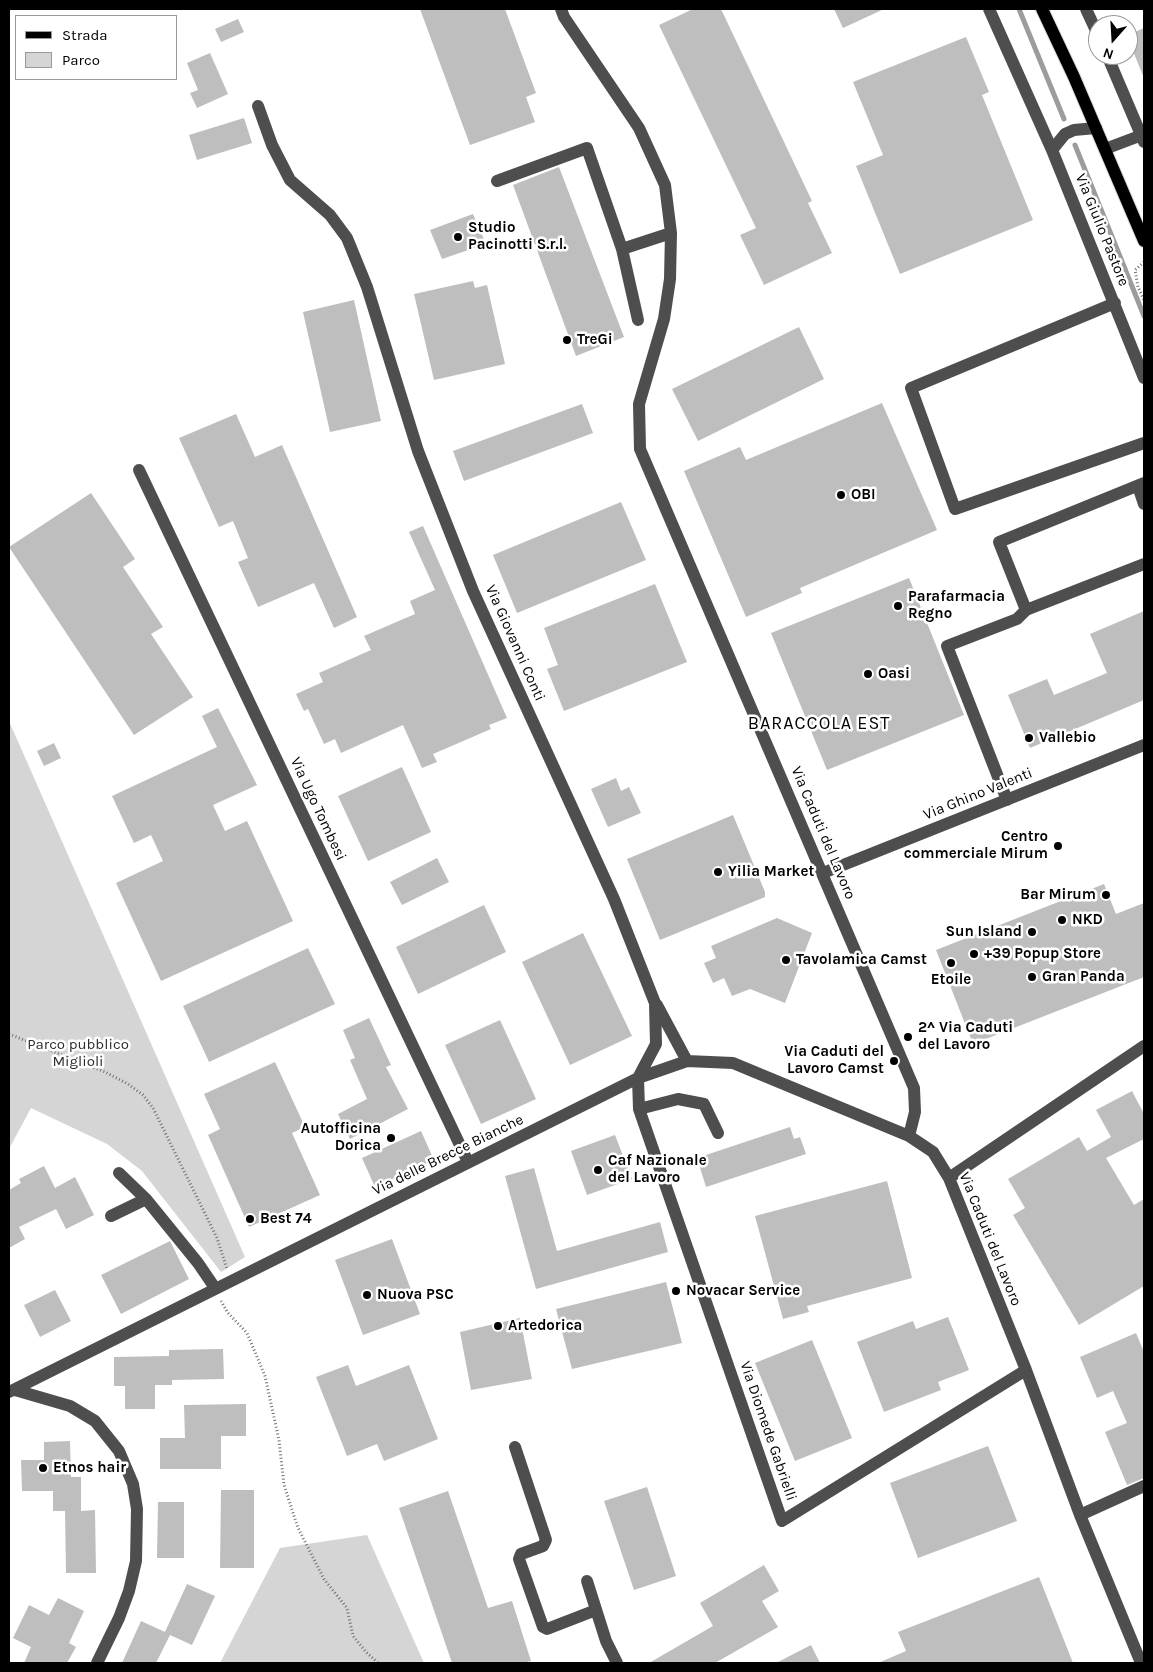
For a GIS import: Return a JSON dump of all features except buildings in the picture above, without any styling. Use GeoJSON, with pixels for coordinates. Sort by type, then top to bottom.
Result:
{"type":"FeatureCollection","features":[{"type":"Feature","properties":{"kind":"main road"},"geometry":{"type":"LineString","coordinates":[[1045,10],[1144,241]]}},
{"type":"Feature","properties":{"kind":"street","name":"Via Caduti del Lavoro"},"geometry":{"type":"LineString","coordinates":[[561,9],[564,18],[639,128],[665,185],[671,233],[670,279],[664,319],[639,404],[640,449],[914,1088],[915,1112],[909,1136],[933,1152],[949,1178],[1026,1370],[1080,1515],[1140,1663]]}},
{"type":"Feature","properties":{"kind":"street","name":"Via Giulio Pastore"},"geometry":{"type":"LineString","coordinates":[[989,9],[1052,150],[1144,378]]}},
{"type":"Feature","properties":{"kind":"street"},"geometry":{"type":"LineString","coordinates":[[1104,149],[1143,138],[1111,65]]}},
{"type":"Feature","properties":{"kind":"street","name":"Via Giovanni Conti"},"geometry":{"type":"LineString","coordinates":[[258,106],[272,145],[290,180],[330,215],[347,238],[367,288],[418,451],[473,591],[614,899],[655,1003],[686,1061]]}},
{"type":"Feature","properties":{"kind":"street"},"geometry":{"type":"LineString","coordinates":[[1052,150],[1065,134],[1074,130],[1096,128]]}},
{"type":"Feature","properties":{"kind":"street"},"geometry":{"type":"LineString","coordinates":[[497,181],[587,148],[622,249],[638,320]]}},
{"type":"Feature","properties":{"kind":"street"},"geometry":{"type":"LineString","coordinates":[[622,249],[671,233]]}},
{"type":"Feature","properties":{"kind":"street"},"geometry":{"type":"LineString","coordinates":[[1115,303],[911,388],[956,509],[1144,443]]}},
{"type":"Feature","properties":{"kind":"street","name":"Via Ugo Tombesi"},"geometry":{"type":"LineString","coordinates":[[139,470],[468,1162]]}},
{"type":"Feature","properties":{"kind":"street"},"geometry":{"type":"LineString","coordinates":[[1026,610],[999,542],[1141,485],[1144,504]]}},
{"type":"Feature","properties":{"kind":"street"},"geometry":{"type":"LineString","coordinates":[[1007,800],[947,646],[1017,619],[1026,610],[1144,564]]}},
{"type":"Feature","properties":{"kind":"street","name":"Via Ghino Valenti"},"geometry":{"type":"LineString","coordinates":[[822,873],[1144,745]]}},
{"type":"Feature","properties":{"kind":"street","name":"Via Giovanni Conti"},"geometry":{"type":"LineString","coordinates":[[638,1078],[656,1044],[655,1003]]}},
{"type":"Feature","properties":{"kind":"street"},"geometry":{"type":"LineString","coordinates":[[949,1178],[1144,1046]]}},
{"type":"Feature","properties":{"kind":"street","name":"Via delle Brecce Bianche"},"geometry":{"type":"LineString","coordinates":[[12,1391],[638,1078],[686,1061],[733,1063],[909,1136]]}},
{"type":"Feature","properties":{"kind":"street","name":"Via Diomede Gabrielli"},"geometry":{"type":"LineString","coordinates":[[638,1078],[639,1108],[782,1521],[1026,1370]]}},
{"type":"Feature","properties":{"kind":"street"},"geometry":{"type":"LineString","coordinates":[[639,1108],[678,1099],[704,1104],[718,1133]]}},
{"type":"Feature","properties":{"kind":"street"},"geometry":{"type":"LineString","coordinates":[[119,1173],[146,1199],[198,1263],[215,1288]]}},
{"type":"Feature","properties":{"kind":"street"},"geometry":{"type":"LineString","coordinates":[[111,1216],[146,1199]]}},
{"type":"Feature","properties":{"kind":"street","name":"Via delle Brecce Bianche"},"geometry":{"type":"LineString","coordinates":[[12,1391],[70,1406],[95,1421],[120,1451],[133,1484],[137,1510],[136,1561],[130,1591],[97,1663]]}},
{"type":"Feature","properties":{"kind":"street"},"geometry":{"type":"LineString","coordinates":[[515,1447],[546,1540],[543,1546],[522,1554],[519,1559],[543,1627],[547,1628],[596,1610]]}},
{"type":"Feature","properties":{"kind":"street"},"geometry":{"type":"LineString","coordinates":[[1080,1515],[1144,1486]]}},
{"type":"Feature","properties":{"kind":"street"},"geometry":{"type":"LineString","coordinates":[[587,1581],[606,1641],[617,1663]]}},
{"type":"Feature","properties":{"kind":"path"},"geometry":{"type":"LineString","coordinates":[[1144,262],[1135,270],[1138,287],[1144,300]]}},
{"type":"Feature","properties":{"kind":"path"},"geometry":{"type":"LineString","coordinates":[[9,1034],[105,1072],[128,1084],[143,1095],[153,1108],[217,1238],[230,1281]]}},
{"type":"Feature","properties":{"kind":"path"},"geometry":{"type":"LineString","coordinates":[[228,1313],[247,1333],[265,1376],[279,1440],[284,1485],[298,1528],[324,1579],[346,1608],[353,1636],[378,1663]]}},
{"type":"Feature","properties":{"kind":"green space","name":"Parco pubblico Miglioli"},"geometry":{"type":"Polygon","coordinates":[[[9,721],[245,1257],[221,1272],[142,1171],[107,1144],[31,1108],[9,1149],[9,721]]]}},
{"type":"Feature","properties":{"kind":"green space"},"geometry":{"type":"Polygon","coordinates":[[[367,1535],[424,1663],[220,1663],[280,1548],[367,1535]]]}},
{"type":"Feature","properties":{"kind":"waterway"},"geometry":{"type":"LineString","coordinates":[[1019,9],[1064,119]]}},
{"type":"Feature","properties":{"kind":"waterway"},"geometry":{"type":"LineString","coordinates":[[1075,145],[1144,316]]}},
{"type":"Feature","properties":{"kind":"place","name":"Studio Pacinotti S.r.l."},"geometry":{"type":"Point","coordinates":[458,237]}},
{"type":"Feature","properties":{"kind":"place","name":"TreGi"},"geometry":{"type":"Point","coordinates":[567,340]}},
{"type":"Feature","properties":{"kind":"place","name":"OBI"},"geometry":{"type":"Point","coordinates":[841,495]}},
{"type":"Feature","properties":{"kind":"place","name":"Parafarmacia Regno"},"geometry":{"type":"Point","coordinates":[898,606]}},
{"type":"Feature","properties":{"kind":"place","name":"Oasi"},"geometry":{"type":"Point","coordinates":[868,674]}},
{"type":"Feature","properties":{"kind":"place","name":"Vallebio"},"geometry":{"type":"Point","coordinates":[1029,738]}},
{"type":"Feature","properties":{"kind":"place","name":"Centro commerciale Mirum"},"geometry":{"type":"Point","coordinates":[1058,846]}},
{"type":"Feature","properties":{"kind":"place","name":"Yilia Market"},"geometry":{"type":"Point","coordinates":[718,872]}},
{"type":"Feature","properties":{"kind":"place","name":"Bar Mirum"},"geometry":{"type":"Point","coordinates":[1106,895]}},
{"type":"Feature","properties":{"kind":"place","name":"NKD"},"geometry":{"type":"Point","coordinates":[1062,920]}},
{"type":"Feature","properties":{"kind":"place","name":"Sun Island"},"geometry":{"type":"Point","coordinates":[1032,932]}},
{"type":"Feature","properties":{"kind":"place","name":"+39 Popup Store"},"geometry":{"type":"Point","coordinates":[974,954]}},
{"type":"Feature","properties":{"kind":"place","name":"Tavolamica Camst"},"geometry":{"type":"Point","coordinates":[786,960]}},
{"type":"Feature","properties":{"kind":"place","name":"Etoile"},"geometry":{"type":"Point","coordinates":[951,963]}},
{"type":"Feature","properties":{"kind":"place","name":"Gran Panda"},"geometry":{"type":"Point","coordinates":[1032,977]}},
{"type":"Feature","properties":{"kind":"place","name":"2^ Via Caduti del Lavoro"},"geometry":{"type":"Point","coordinates":[908,1037]}},
{"type":"Feature","properties":{"kind":"place","name":"Via Caduti del Lavoro Camst"},"geometry":{"type":"Point","coordinates":[894,1061]}},
{"type":"Feature","properties":{"kind":"place","name":"Autofficina Dorica"},"geometry":{"type":"Point","coordinates":[391,1138]}},
{"type":"Feature","properties":{"kind":"place","name":"Caf Nazionale del Lavoro"},"geometry":{"type":"Point","coordinates":[598,1170]}},
{"type":"Feature","properties":{"kind":"place","name":"Best 74"},"geometry":{"type":"Point","coordinates":[250,1219]}},
{"type":"Feature","properties":{"kind":"place","name":"Novacar Service"},"geometry":{"type":"Point","coordinates":[676,1291]}},
{"type":"Feature","properties":{"kind":"place","name":"Nuova PSC"},"geometry":{"type":"Point","coordinates":[367,1295]}},
{"type":"Feature","properties":{"kind":"place","name":"Artedorica"},"geometry":{"type":"Point","coordinates":[498,1326]}},
{"type":"Feature","properties":{"kind":"place","name":"Etnos hair"},"geometry":{"type":"Point","coordinates":[43,1468]}},
{"type":"Feature","properties":{"kind":"district","name":"BARACCOLA EST"},"geometry":{"type":"Point","coordinates":[819,724]}}]}
